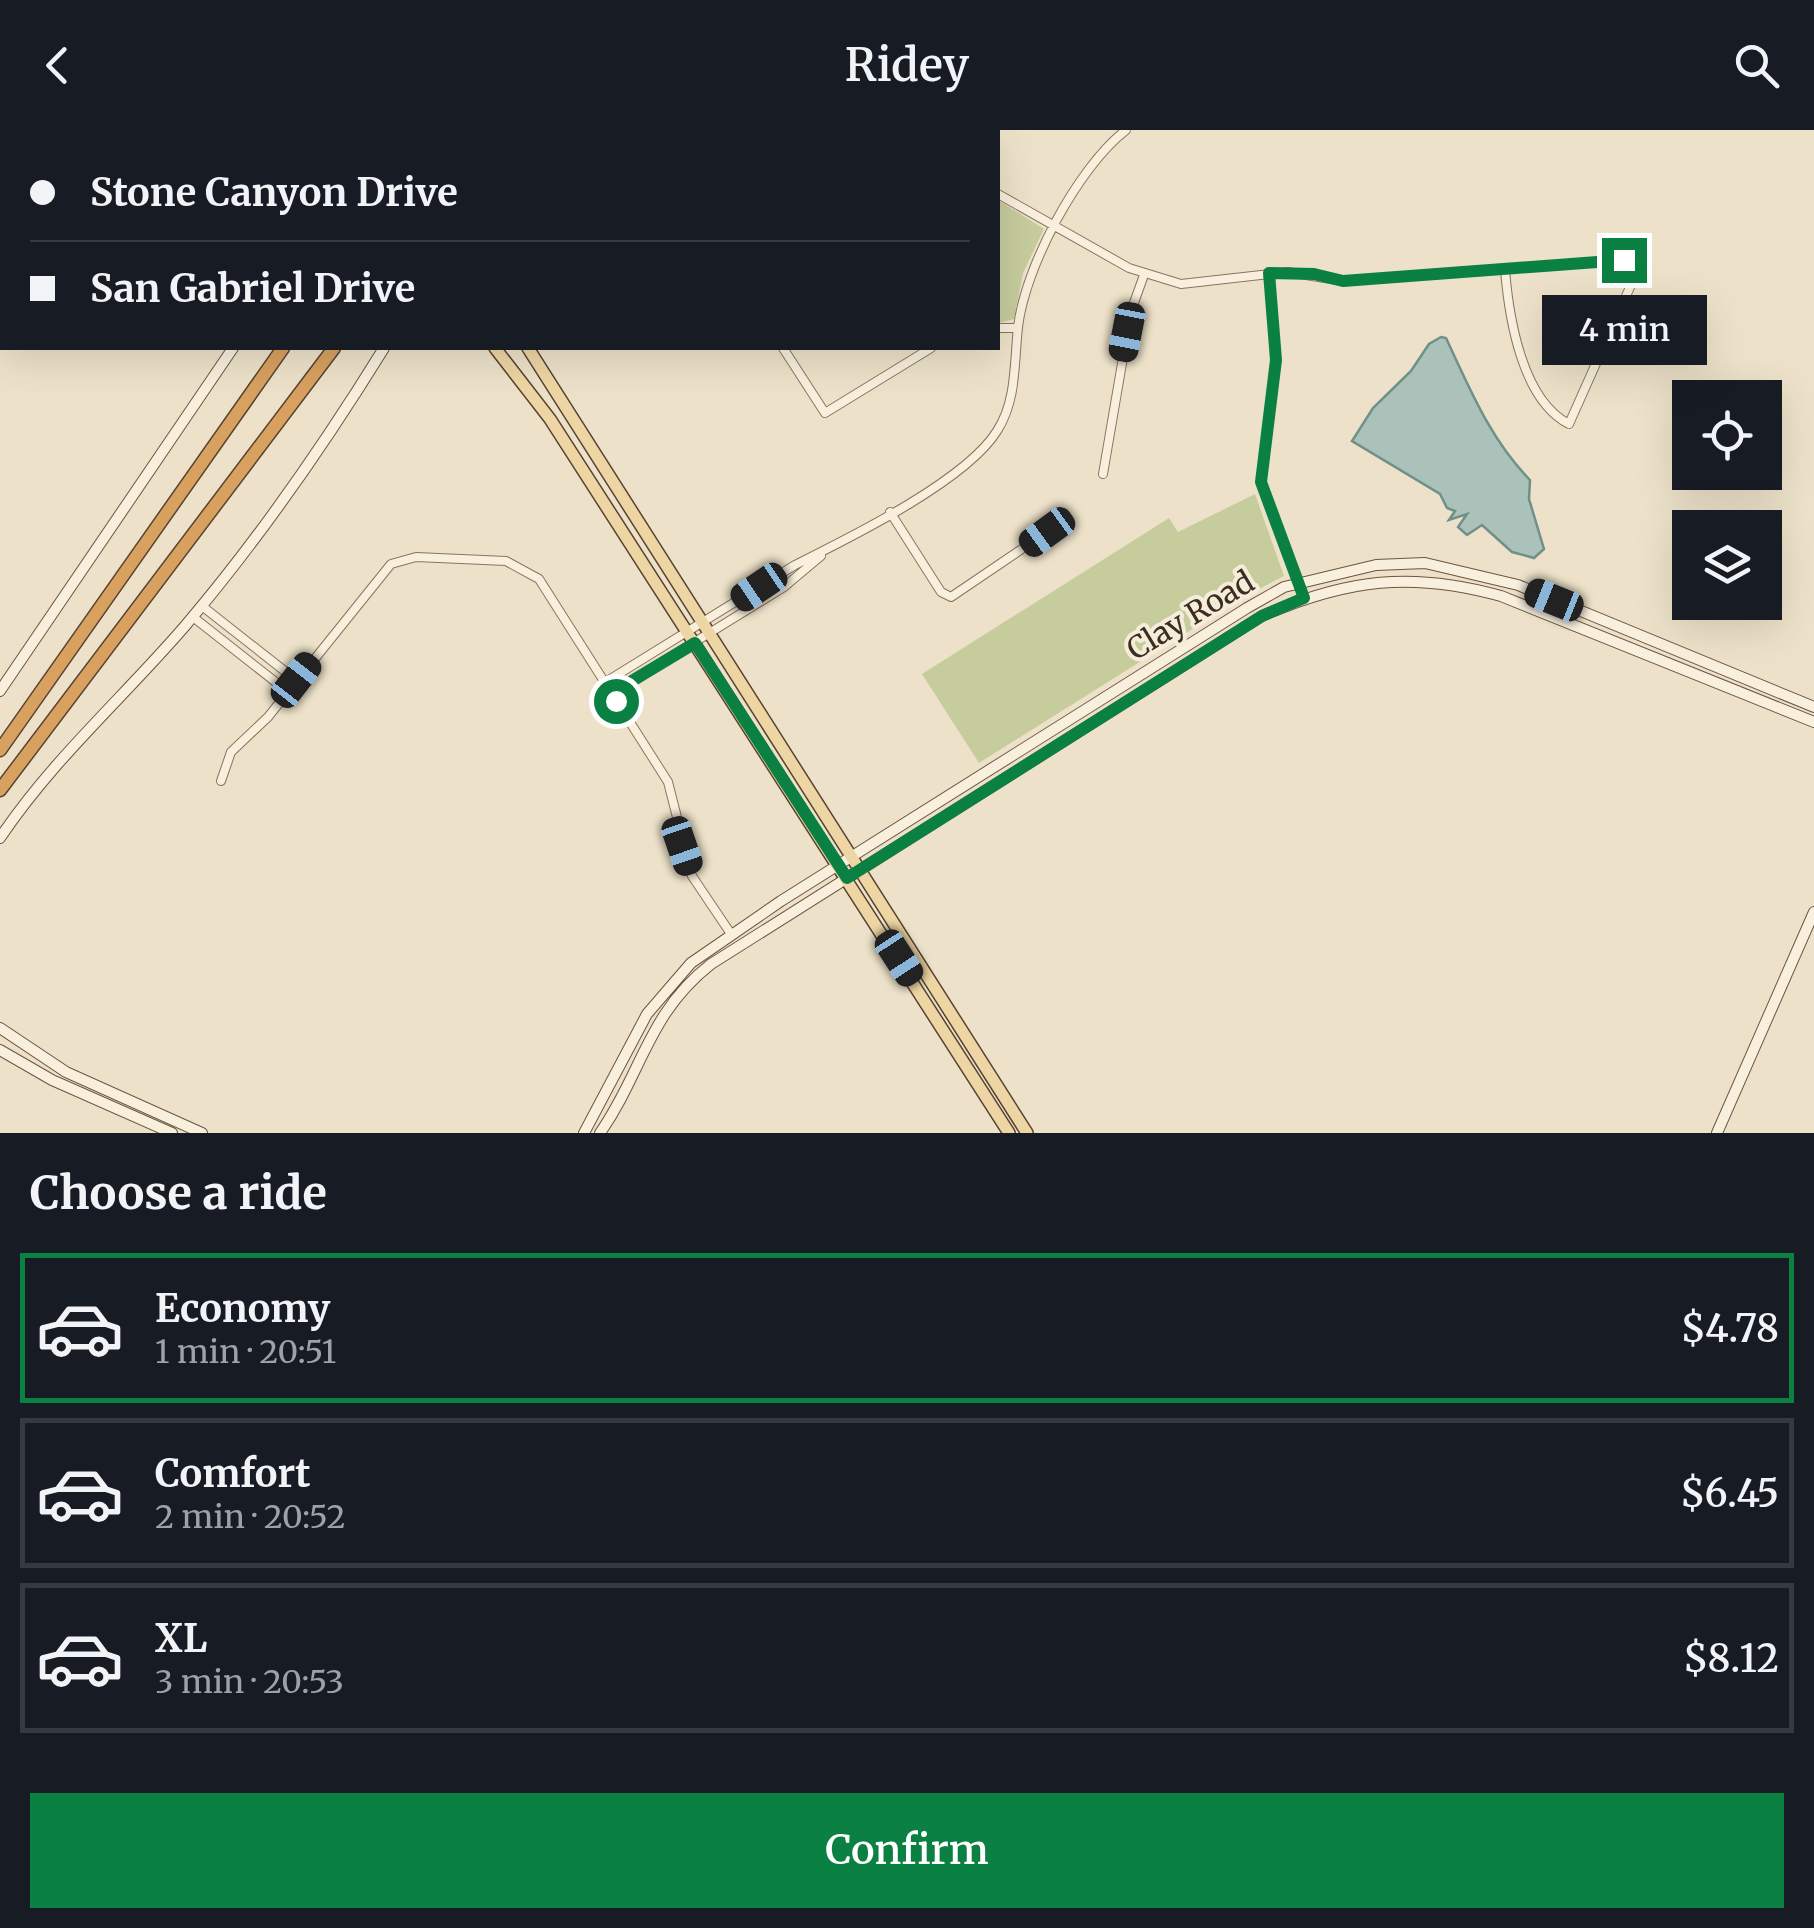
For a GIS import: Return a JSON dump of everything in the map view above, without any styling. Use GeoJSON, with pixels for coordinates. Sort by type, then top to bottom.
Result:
{"type":"FeatureCollection","features":[{"type":"Feature","properties":{"kind":"highway"},"geometry":{"type":"LineString","coordinates":[[0,750],[282,350]]}},
{"type":"Feature","properties":{"kind":"highway"},"geometry":{"type":"LineString","coordinates":[[0,790],[332,350]]}},
{"type":"Feature","properties":{"kind":"main road"},"geometry":{"type":"LineString","coordinates":[[0,691],[232,350]]}},
{"type":"Feature","properties":{"kind":"main road"},"geometry":{"type":"LineString","coordinates":[[0,838],[55,762],[202,606],[290,494],[383,350]]}},
{"type":"Feature","properties":{"kind":"main road"},"geometry":{"type":"LineString","coordinates":[[496,350],[574,458],[847,878],[1027,1133]]}},
{"type":"Feature","properties":{"kind":"main road"},"geometry":{"type":"LineString","coordinates":[[530,350],[548,373],[590,449],[852,857],[1009,1133]]}},
{"type":"Feature","properties":{"kind":"main road"},"geometry":{"type":"LineString","coordinates":[[574,458],[590,449]]}},
{"type":"Feature","properties":{"kind":"main road","name":"Clay Road"},"geometry":{"type":"LineString","coordinates":[[627,1066],[638,1029],[666,989],[731,934],[1246,608],[1298,583],[1376,565],[1425,563],[1474,572],[1814,707]]}},
{"type":"Feature","properties":{"kind":"main road","name":"Clay Road"},"geometry":{"type":"LineString","coordinates":[[627,1066],[674,999],[701,972],[1262,616],[1304,598],[1350,585],[1450,581],[1502,596],[1814,722]]}},
{"type":"Feature","properties":{"kind":"main road"},"geometry":{"type":"LineString","coordinates":[[1718,1133],[1814,912]]}},
{"type":"Feature","properties":{"kind":"main road"},"geometry":{"type":"LineString","coordinates":[[731,934],[739,946]]}},
{"type":"Feature","properties":{"kind":"main road"},"geometry":{"type":"LineString","coordinates":[[0,1028],[66,1072],[166,1128]]}},
{"type":"Feature","properties":{"kind":"main road"},"geometry":{"type":"LineString","coordinates":[[0,1050],[52,1080],[166,1128],[202,1133]]}},
{"type":"Feature","properties":{"kind":"main road"},"geometry":{"type":"LineString","coordinates":[[584,1133],[627,1066]]}},
{"type":"Feature","properties":{"kind":"main road"},"geometry":{"type":"LineString","coordinates":[[600,1133],[627,1066]]}},
{"type":"Feature","properties":{"kind":"street"},"geometry":{"type":"LineString","coordinates":[[705,629],[759,587],[824,553],[969,462],[999,429],[1010,400],[1028,277],[1096,158],[1126,130]]}},
{"type":"Feature","properties":{"kind":"street"},"geometry":{"type":"LineString","coordinates":[[1000,195],[1144,275],[1181,284],[1208,284],[1234,276],[1269,273],[1314,274],[1343,281],[1624,260],[1639,267],[1569,424],[1553,416],[1519,352],[1508,314],[1505,270]]}},
{"type":"Feature","properties":{"kind":"street"},"geometry":{"type":"LineString","coordinates":[[1269,273],[1276,360],[1261,482],[1304,598]]}},
{"type":"Feature","properties":{"kind":"street"},"geometry":{"type":"LineString","coordinates":[[1103,474],[1131,311],[1144,275]]}},
{"type":"Feature","properties":{"kind":"street"},"geometry":{"type":"LineString","coordinates":[[1000,328],[1018,328]]}},
{"type":"Feature","properties":{"kind":"street"},"geometry":{"type":"LineString","coordinates":[[784,350],[825,414],[928,350]]}},
{"type":"Feature","properties":{"kind":"street"},"geometry":{"type":"LineString","coordinates":[[890,512],[941,592],[951,597],[1047,532]]}},
{"type":"Feature","properties":{"kind":"street"},"geometry":{"type":"LineString","coordinates":[[604,682],[766,598],[803,574],[824,553]]}},
{"type":"Feature","properties":{"kind":"street"},"geometry":{"type":"LineString","coordinates":[[221,781],[232,752],[287,691],[384,569],[416,557],[506,561],[526,568],[539,579],[668,782],[692,876],[731,934]]}},
{"type":"Feature","properties":{"kind":"street"},"geometry":{"type":"LineString","coordinates":[[759,587],[766,598]]}},
{"type":"Feature","properties":{"kind":"street"},"geometry":{"type":"LineString","coordinates":[[202,606],[296,680]]}},
{"type":"Feature","properties":{"kind":"street"},"geometry":{"type":"LineString","coordinates":[[193,616],[287,691]]}},
{"type":"Feature","properties":{"kind":"street"},"geometry":{"type":"LineString","coordinates":[[612,693],[691,637]]}},
{"type":"Feature","properties":{"kind":"green space"},"geometry":{"type":"Polygon","coordinates":[[[1000,201],[1044,229],[1023,273],[1014,319],[1000,322],[1000,201]]]}},
{"type":"Feature","properties":{"kind":"green space"},"geometry":{"type":"Polygon","coordinates":[[[1255,494],[1284,576],[1240,599],[979,763],[922,674],[1169,518],[1178,532],[1255,494]]]}},
{"type":"Feature","properties":{"kind":"water"},"geometry":{"type":"Polygon","coordinates":[[[1446,338],[1492,430],[1530,480],[1529,499],[1544,549],[1534,558],[1512,552],[1482,525],[1467,535],[1458,527],[1467,514],[1449,520],[1455,511],[1447,508],[1440,494],[1352,441],[1373,408],[1411,371],[1429,344],[1446,338]]]}},
{"type":"Feature","properties":{"kind":"route"},"geometry":{"type":"LineString","coordinates":[[616,701],[612,693],[695,643],[847,878],[1262,616],[1304,598],[1261,482],[1276,360],[1269,273],[1314,274],[1343,281],[1624,260]]}}]}
